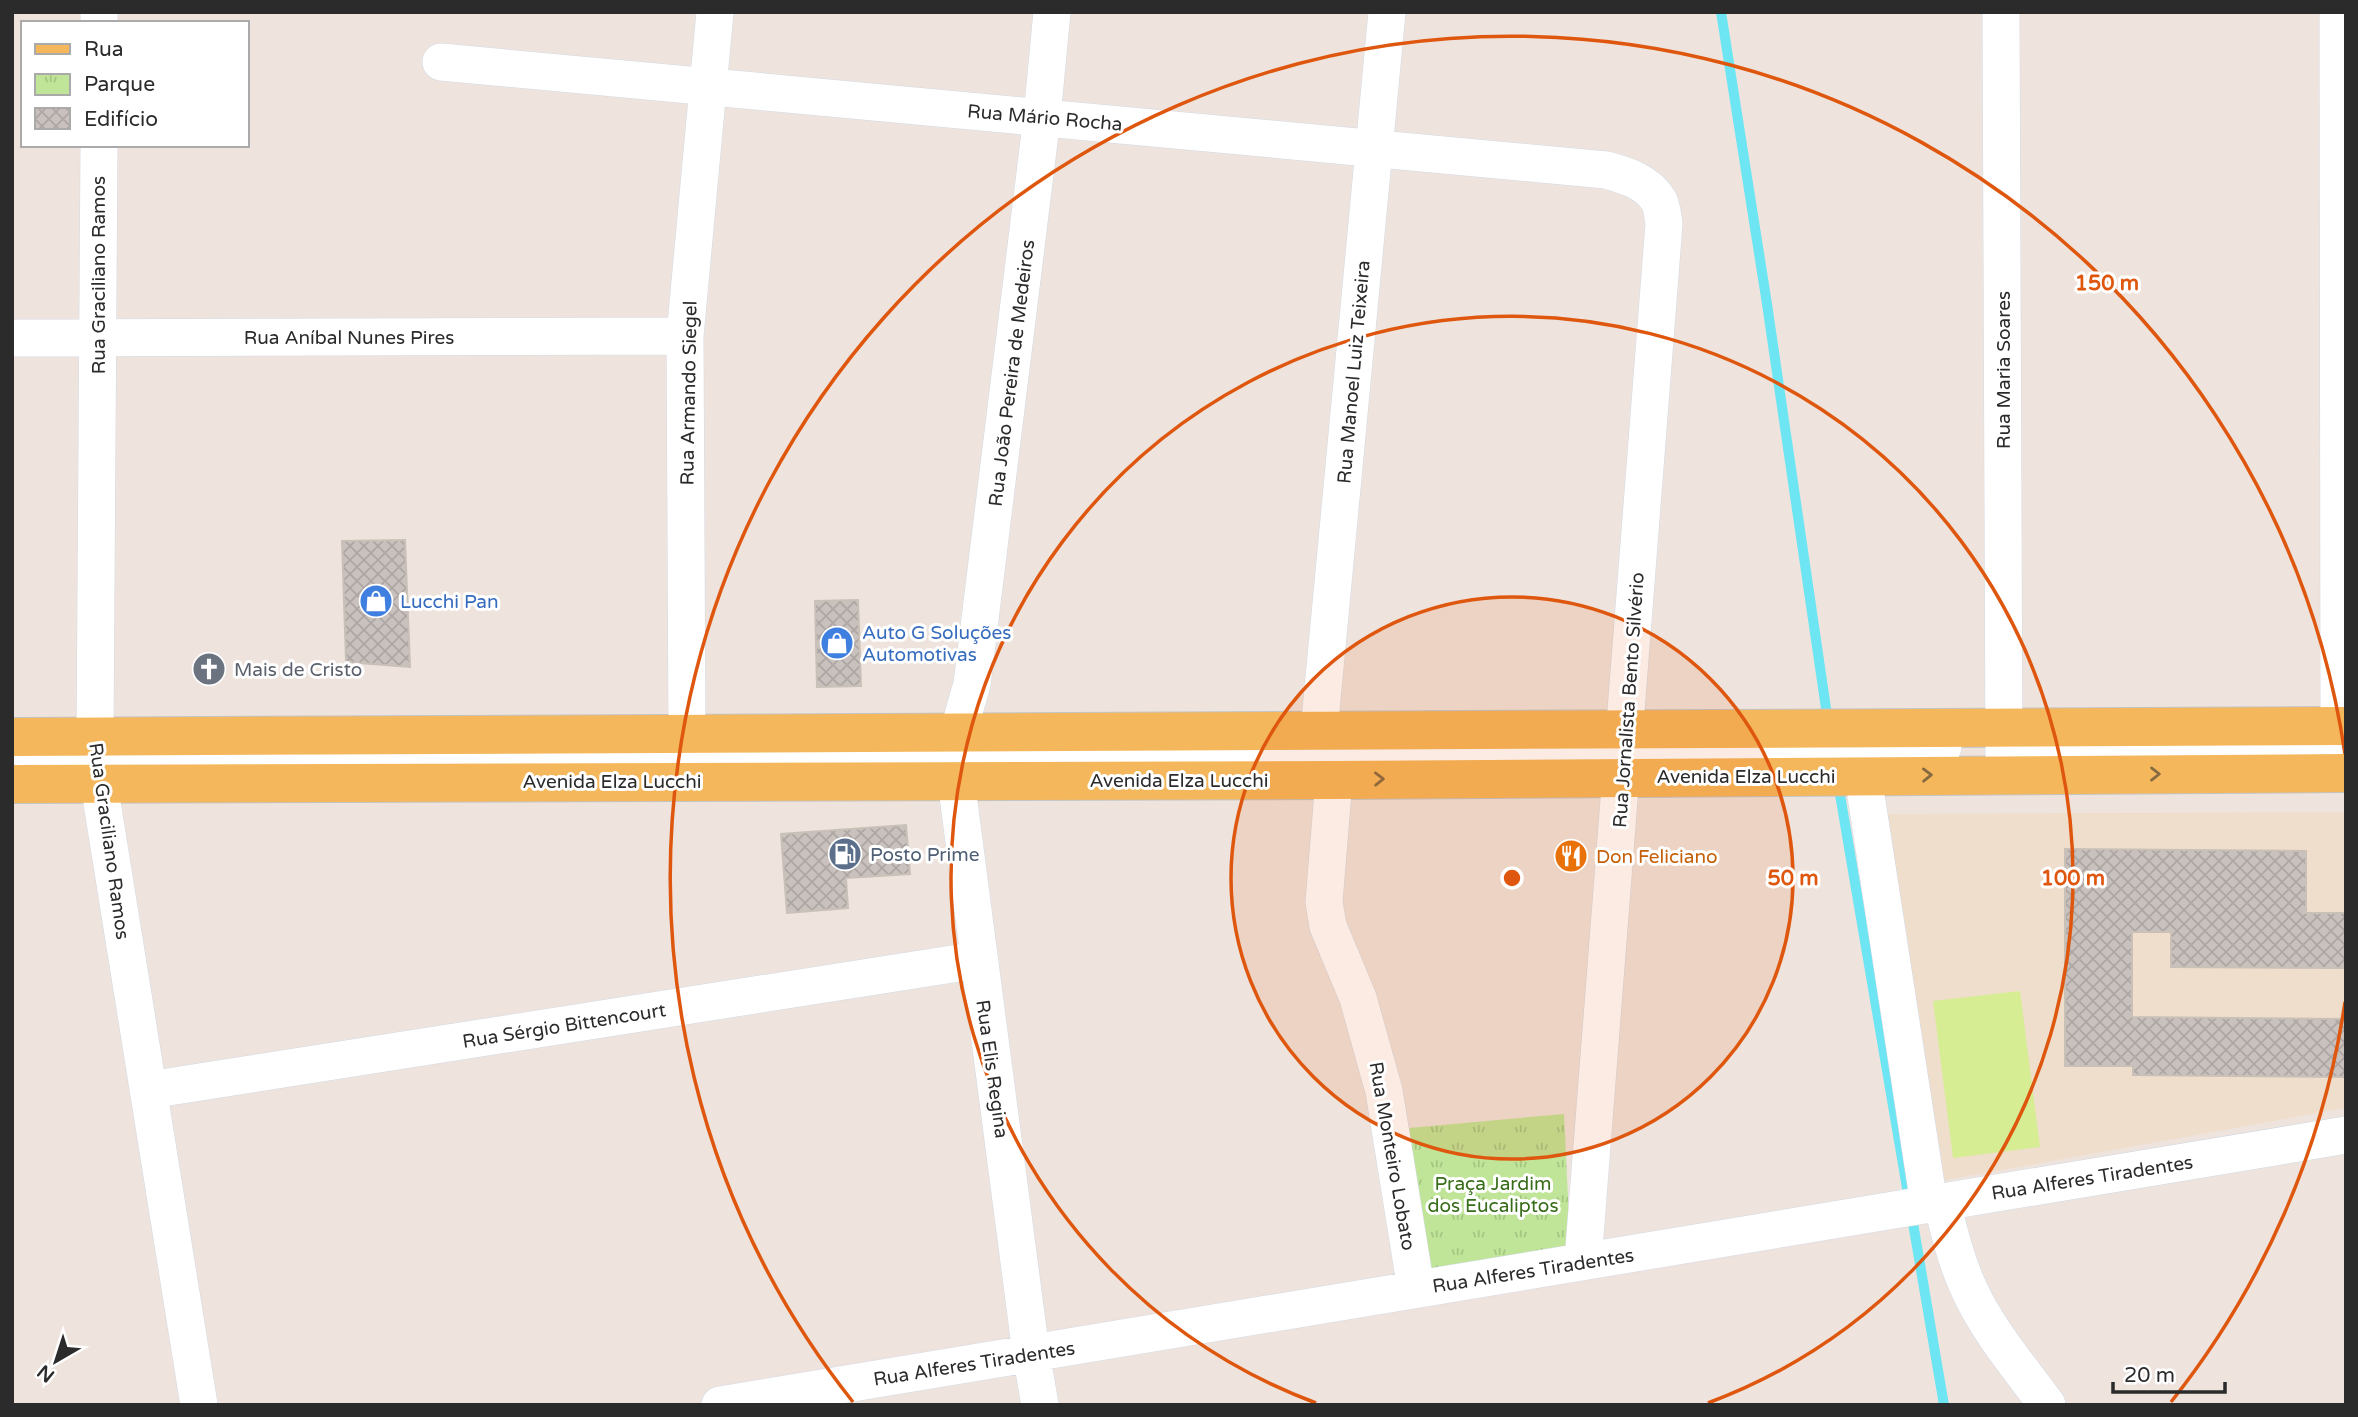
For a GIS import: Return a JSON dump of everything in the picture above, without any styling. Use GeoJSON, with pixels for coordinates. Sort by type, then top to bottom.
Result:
{"type":"FeatureCollection","features":[{"type":"Feature","properties":{"kind":"main road","name":"Avenida Elza Lucchi"},"geometry":{"type":"LineString","coordinates":[[12,737],[97,760],[957,756],[1319,731],[1624,753],[1802,752],[1857,757],[2344,734]]}},
{"type":"Feature","properties":{"kind":"main road","name":"Avenida Elza Lucchi"},"geometry":{"type":"LineString","coordinates":[[12,784],[97,760],[687,734],[957,756],[1334,780],[1624,753]]}},
{"type":"Feature","properties":{"kind":"main road","name":"Avenida Elza Lucchi"},"geometry":{"type":"LineString","coordinates":[[2004,749],[2346,773]]}},
{"type":"Feature","properties":{"kind":"street","name":"Rua Armando Siegel"},"geometry":{"type":"LineString","coordinates":[[687,734],[685,335],[715,12]]}},
{"type":"Feature","properties":{"kind":"street","name":"Rua João Pereira de Medeiros"},"geometry":{"type":"LineString","coordinates":[[957,756],[972,684],[1042,117],[1052,12]]}},
{"type":"Feature","properties":{"kind":"street","name":"Rua Manoel Luiz Teixeira"},"geometry":{"type":"LineString","coordinates":[[1319,731],[1387,12]]}},
{"type":"Feature","properties":{"kind":"street","name":"Rua Maria Soares"},"geometry":{"type":"LineString","coordinates":[[2001,12],[2004,749]]}},
{"type":"Feature","properties":{"kind":"street"},"geometry":{"type":"LineString","coordinates":[[2338,12],[2344,734]]}},
{"type":"Feature","properties":{"kind":"street","name":"Rua Mário Rocha"},"geometry":{"type":"LineString","coordinates":[[441,62],[1606,170],[1628,176],[1645,187]]}},
{"type":"Feature","properties":{"kind":"street","name":"Rua Graciliano Ramos"},"geometry":{"type":"LineString","coordinates":[[99,147],[97,760],[199,1405]]}},
{"type":"Feature","properties":{"kind":"street","name":"Rua Jornalista Bento Silvério"},"geometry":{"type":"LineString","coordinates":[[1583,1261],[1664,224],[1659,202],[1645,187]]}},
{"type":"Feature","properties":{"kind":"street","name":"Rua Aníbal Nunes Pires"},"geometry":{"type":"LineString","coordinates":[[12,338],[685,335]]}},
{"type":"Feature","properties":{"kind":"street"},"geometry":{"type":"LineString","coordinates":[[957,756],[1624,753]]}},
{"type":"Feature","properties":{"kind":"street","name":"Rua Elis Regina"},"geometry":{"type":"LineString","coordinates":[[957,756],[978,960],[1040,1405]]}},
{"type":"Feature","properties":{"kind":"street"},"geometry":{"type":"LineString","coordinates":[[1857,757],[1932,1203],[1969,1291],[1992,1329],[2047,1405]]}},
{"type":"Feature","properties":{"kind":"street"},"geometry":{"type":"LineString","coordinates":[[12,761],[97,760]]}},
{"type":"Feature","properties":{"kind":"street","name":"Rua Monteiro Lobato"},"geometry":{"type":"LineString","coordinates":[[1334,780],[1324,902],[1328,926],[1359,998],[1384,1091],[1416,1289]]}},
{"type":"Feature","properties":{"kind":"street","name":"Rua Sérgio Bittencourt"},"geometry":{"type":"LineString","coordinates":[[149,1090],[978,960]]}},
{"type":"Feature","properties":{"kind":"street","name":"Rua Alferes Tiradentes"},"geometry":{"type":"LineString","coordinates":[[720,1405],[2346,1135]]}},
{"type":"Feature","properties":{"kind":"shaded area"},"geometry":{"type":"Polygon","coordinates":[[[2346,812],[2346,1108],[1935,1182],[1877,814],[2346,812]]]}},
{"type":"Feature","properties":{"kind":"green space"},"geometry":{"type":"Polygon","coordinates":[[[2020,991],[2040,1147],[1953,1158],[1933,1001],[2020,991]]]}},
{"type":"Feature","properties":{"kind":"green space","name":"Praça Jardim dos Eucaliptos"},"geometry":{"type":"Polygon","coordinates":[[[1564,1114],[1571,1260],[1429,1274],[1409,1128],[1564,1114]]]}},
{"type":"Feature","properties":{"kind":"building","name":"Lucchi Pan"},"geometry":{"type":"Polygon","coordinates":[[[405,540],[410,667],[346,662],[342,541],[405,540]]]}},
{"type":"Feature","properties":{"kind":"building","name":"Auto G Soluções Automotivas"},"geometry":{"type":"Polygon","coordinates":[[[858,600],[861,686],[817,687],[815,601],[858,600]]]}},
{"type":"Feature","properties":{"kind":"building","name":"Posto Prime"},"geometry":{"type":"Polygon","coordinates":[[[906,825],[910,874],[846,878],[848,908],[787,913],[781,834],[906,825]]]}},
{"type":"Feature","properties":{"kind":"building"},"geometry":{"type":"Polygon","coordinates":[[[2065,849],[2306,851],[2306,913],[2346,913],[2346,968],[2171,967],[2171,932],[2132,932],[2132,1017],[2346,1019],[2346,1077],[2133,1075],[2133,1066],[2065,1066],[2065,849]]]}},
{"type":"Feature","properties":{"kind":"waterway"},"geometry":{"type":"LineString","coordinates":[[1721,12],[1828,722]]}},
{"type":"Feature","properties":{"kind":"waterway"},"geometry":{"type":"LineString","coordinates":[[1838,783],[1944,1405]]}},
{"type":"Feature","properties":{"kind":"place","name":"Lucchi Pan"},"geometry":{"type":"Point","coordinates":[376,601]}},
{"type":"Feature","properties":{"kind":"place","name":"Auto G Soluções Automotivas"},"geometry":{"type":"Point","coordinates":[837,643]}},
{"type":"Feature","properties":{"kind":"place","name":"Mais de Cristo"},"geometry":{"type":"Point","coordinates":[209,669]}},
{"type":"Feature","properties":{"kind":"place","name":"Posto Prime"},"geometry":{"type":"Point","coordinates":[845,854]}},
{"type":"Feature","properties":{"kind":"place","name":"Don Feliciano"},"geometry":{"type":"Point","coordinates":[1571,856]}}]}
